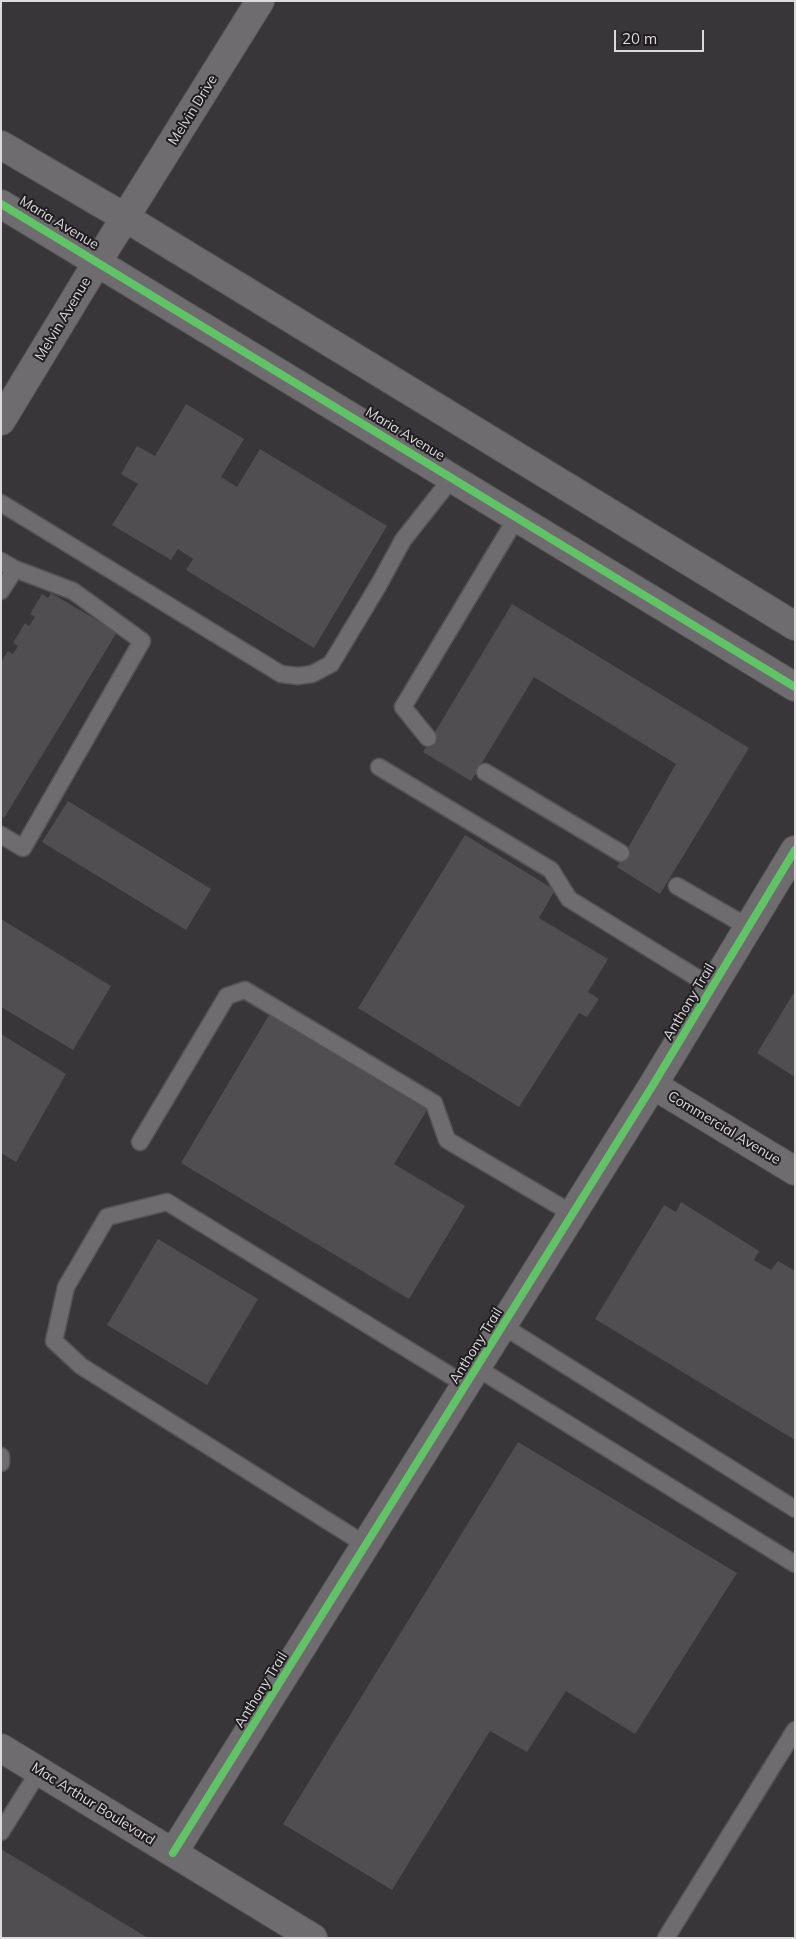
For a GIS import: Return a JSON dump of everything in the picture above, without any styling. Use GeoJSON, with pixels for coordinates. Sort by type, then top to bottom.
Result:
{"type":"FeatureCollection","features":[{"type":"Feature","properties":{"kind":"street","name":"Melvin Drive"},"geometry":{"type":"LineString","coordinates":[[126,218],[260,1]]}},
{"type":"Feature","properties":{"kind":"street"},"geometry":{"type":"LineString","coordinates":[[1,145],[126,218],[795,626]]}},
{"type":"Feature","properties":{"kind":"street","name":"Maria Avenue"},"geometry":{"type":"LineString","coordinates":[[1,204],[98,261],[795,687]]}},
{"type":"Feature","properties":{"kind":"street","name":"Melvin Avenue"},"geometry":{"type":"LineString","coordinates":[[1,421],[126,218]]}},
{"type":"Feature","properties":{"kind":"street","name":"Anthony Trail"},"geometry":{"type":"LineString","coordinates":[[173,1853],[653,1085],[795,850]]}},
{"type":"Feature","properties":{"kind":"street","name":"Commercial Avenue"},"geometry":{"type":"LineString","coordinates":[[653,1085],[795,1171]]}},
{"type":"Feature","properties":{"kind":"street","name":"Mac Arthur Boulevard"},"geometry":{"type":"LineString","coordinates":[[1,1748],[313,1938]]}},
{"type":"Feature","properties":{"kind":"lane"},"geometry":{"type":"LineString","coordinates":[[1,503],[281,674],[298,676],[312,674],[331,664],[403,540],[452,478]]}},
{"type":"Feature","properties":{"kind":"lane"},"geometry":{"type":"LineString","coordinates":[[428,738],[404,707],[518,517]]}},
{"type":"Feature","properties":{"kind":"lane"},"geometry":{"type":"LineString","coordinates":[[1,591],[8,565],[73,591],[142,641],[23,848],[1,835]]}},
{"type":"Feature","properties":{"kind":"lane"},"geometry":{"type":"LineString","coordinates":[[379,767],[551,870],[569,899],[712,987]]}},
{"type":"Feature","properties":{"kind":"lane"},"geometry":{"type":"LineString","coordinates":[[485,772],[621,852]]}},
{"type":"Feature","properties":{"kind":"lane"},"geometry":{"type":"LineString","coordinates":[[677,886],[748,928]]}},
{"type":"Feature","properties":{"kind":"lane"},"geometry":{"type":"LineString","coordinates":[[140,1142],[227,996],[245,990],[434,1103],[447,1140],[573,1214]]}},
{"type":"Feature","properties":{"kind":"lane"},"geometry":{"type":"LineString","coordinates":[[366,1545],[81,1366],[54,1342],[66,1287],[107,1217],[167,1202],[795,1564]]}},
{"type":"Feature","properties":{"kind":"lane"},"geometry":{"type":"LineString","coordinates":[[503,1326],[795,1510]]}},
{"type":"Feature","properties":{"kind":"lane"},"geometry":{"type":"LineString","coordinates":[[1,1456],[1,1463]]}},
{"type":"Feature","properties":{"kind":"lane"},"geometry":{"type":"LineString","coordinates":[[666,1938],[795,1730]]}},
{"type":"Feature","properties":{"kind":"lane"},"geometry":{"type":"LineString","coordinates":[[1,1832],[39,1771]]}},
{"type":"Feature","properties":{"kind":"building"},"geometry":{"type":"Polygon","coordinates":[[[186,404],[244,439],[221,477],[237,487],[260,449],[387,526],[314,648],[186,570],[193,559],[178,549],[171,560],[112,525],[138,484],[121,474],[137,446],[155,456],[186,404]]]}},
{"type":"Feature","properties":{"kind":"building"},"geometry":{"type":"Polygon","coordinates":[[[51,593],[117,632],[4,818],[1,816],[1,662],[8,651],[13,654],[18,646],[13,643],[25,623],[29,626],[35,617],[30,614],[42,594],[48,598],[51,593]]]}},
{"type":"Feature","properties":{"kind":"building"},"geometry":{"type":"Polygon","coordinates":[[[512,604],[749,748],[660,894],[617,867],[676,764],[534,677],[471,781],[423,752],[512,604]]]}},
{"type":"Feature","properties":{"kind":"building"},"geometry":{"type":"Polygon","coordinates":[[[68,801],[211,889],[186,930],[42,842],[68,801]]]}},
{"type":"Feature","properties":{"kind":"building"},"geometry":{"type":"Polygon","coordinates":[[[465,835],[555,890],[539,918],[608,959],[588,992],[599,999],[587,1017],[579,1013],[519,1107],[358,1008],[465,835]]]}},
{"type":"Feature","properties":{"kind":"building"},"geometry":{"type":"Polygon","coordinates":[[[1,919],[111,986],[73,1050],[1,1007],[1,919]]]}},
{"type":"Feature","properties":{"kind":"building"},"geometry":{"type":"Polygon","coordinates":[[[795,991],[795,1077],[757,1053],[795,991]]]}},
{"type":"Feature","properties":{"kind":"building"},"geometry":{"type":"Polygon","coordinates":[[[269,1015],[427,1110],[394,1164],[465,1206],[409,1299],[181,1163],[269,1015]]]}},
{"type":"Feature","properties":{"kind":"building"},"geometry":{"type":"Polygon","coordinates":[[[1,1034],[66,1074],[16,1162],[1,1153],[1,1034]]]}},
{"type":"Feature","properties":{"kind":"building"},"geometry":{"type":"Polygon","coordinates":[[[681,1202],[759,1251],[754,1260],[771,1270],[778,1261],[795,1271],[795,1440],[595,1319],[664,1205],[676,1212],[681,1202]]]}},
{"type":"Feature","properties":{"kind":"building"},"geometry":{"type":"Polygon","coordinates":[[[158,1239],[258,1299],[207,1385],[107,1325],[158,1239]]]}},
{"type":"Feature","properties":{"kind":"building"},"geometry":{"type":"Polygon","coordinates":[[[518,1442],[737,1573],[635,1734],[566,1691],[527,1752],[490,1731],[392,1890],[283,1824],[518,1442]]]}},
{"type":"Feature","properties":{"kind":"building"},"geometry":{"type":"Polygon","coordinates":[[[1,1849],[148,1938],[1,1938],[1,1849]]]}},
{"type":"Feature","properties":{"kind":"cycle path"},"geometry":{"type":"LineString","coordinates":[[1,204],[795,687]]}},
{"type":"Feature","properties":{"kind":"cycle path"},"geometry":{"type":"LineString","coordinates":[[173,1853],[653,1085],[795,850]]}}]}
